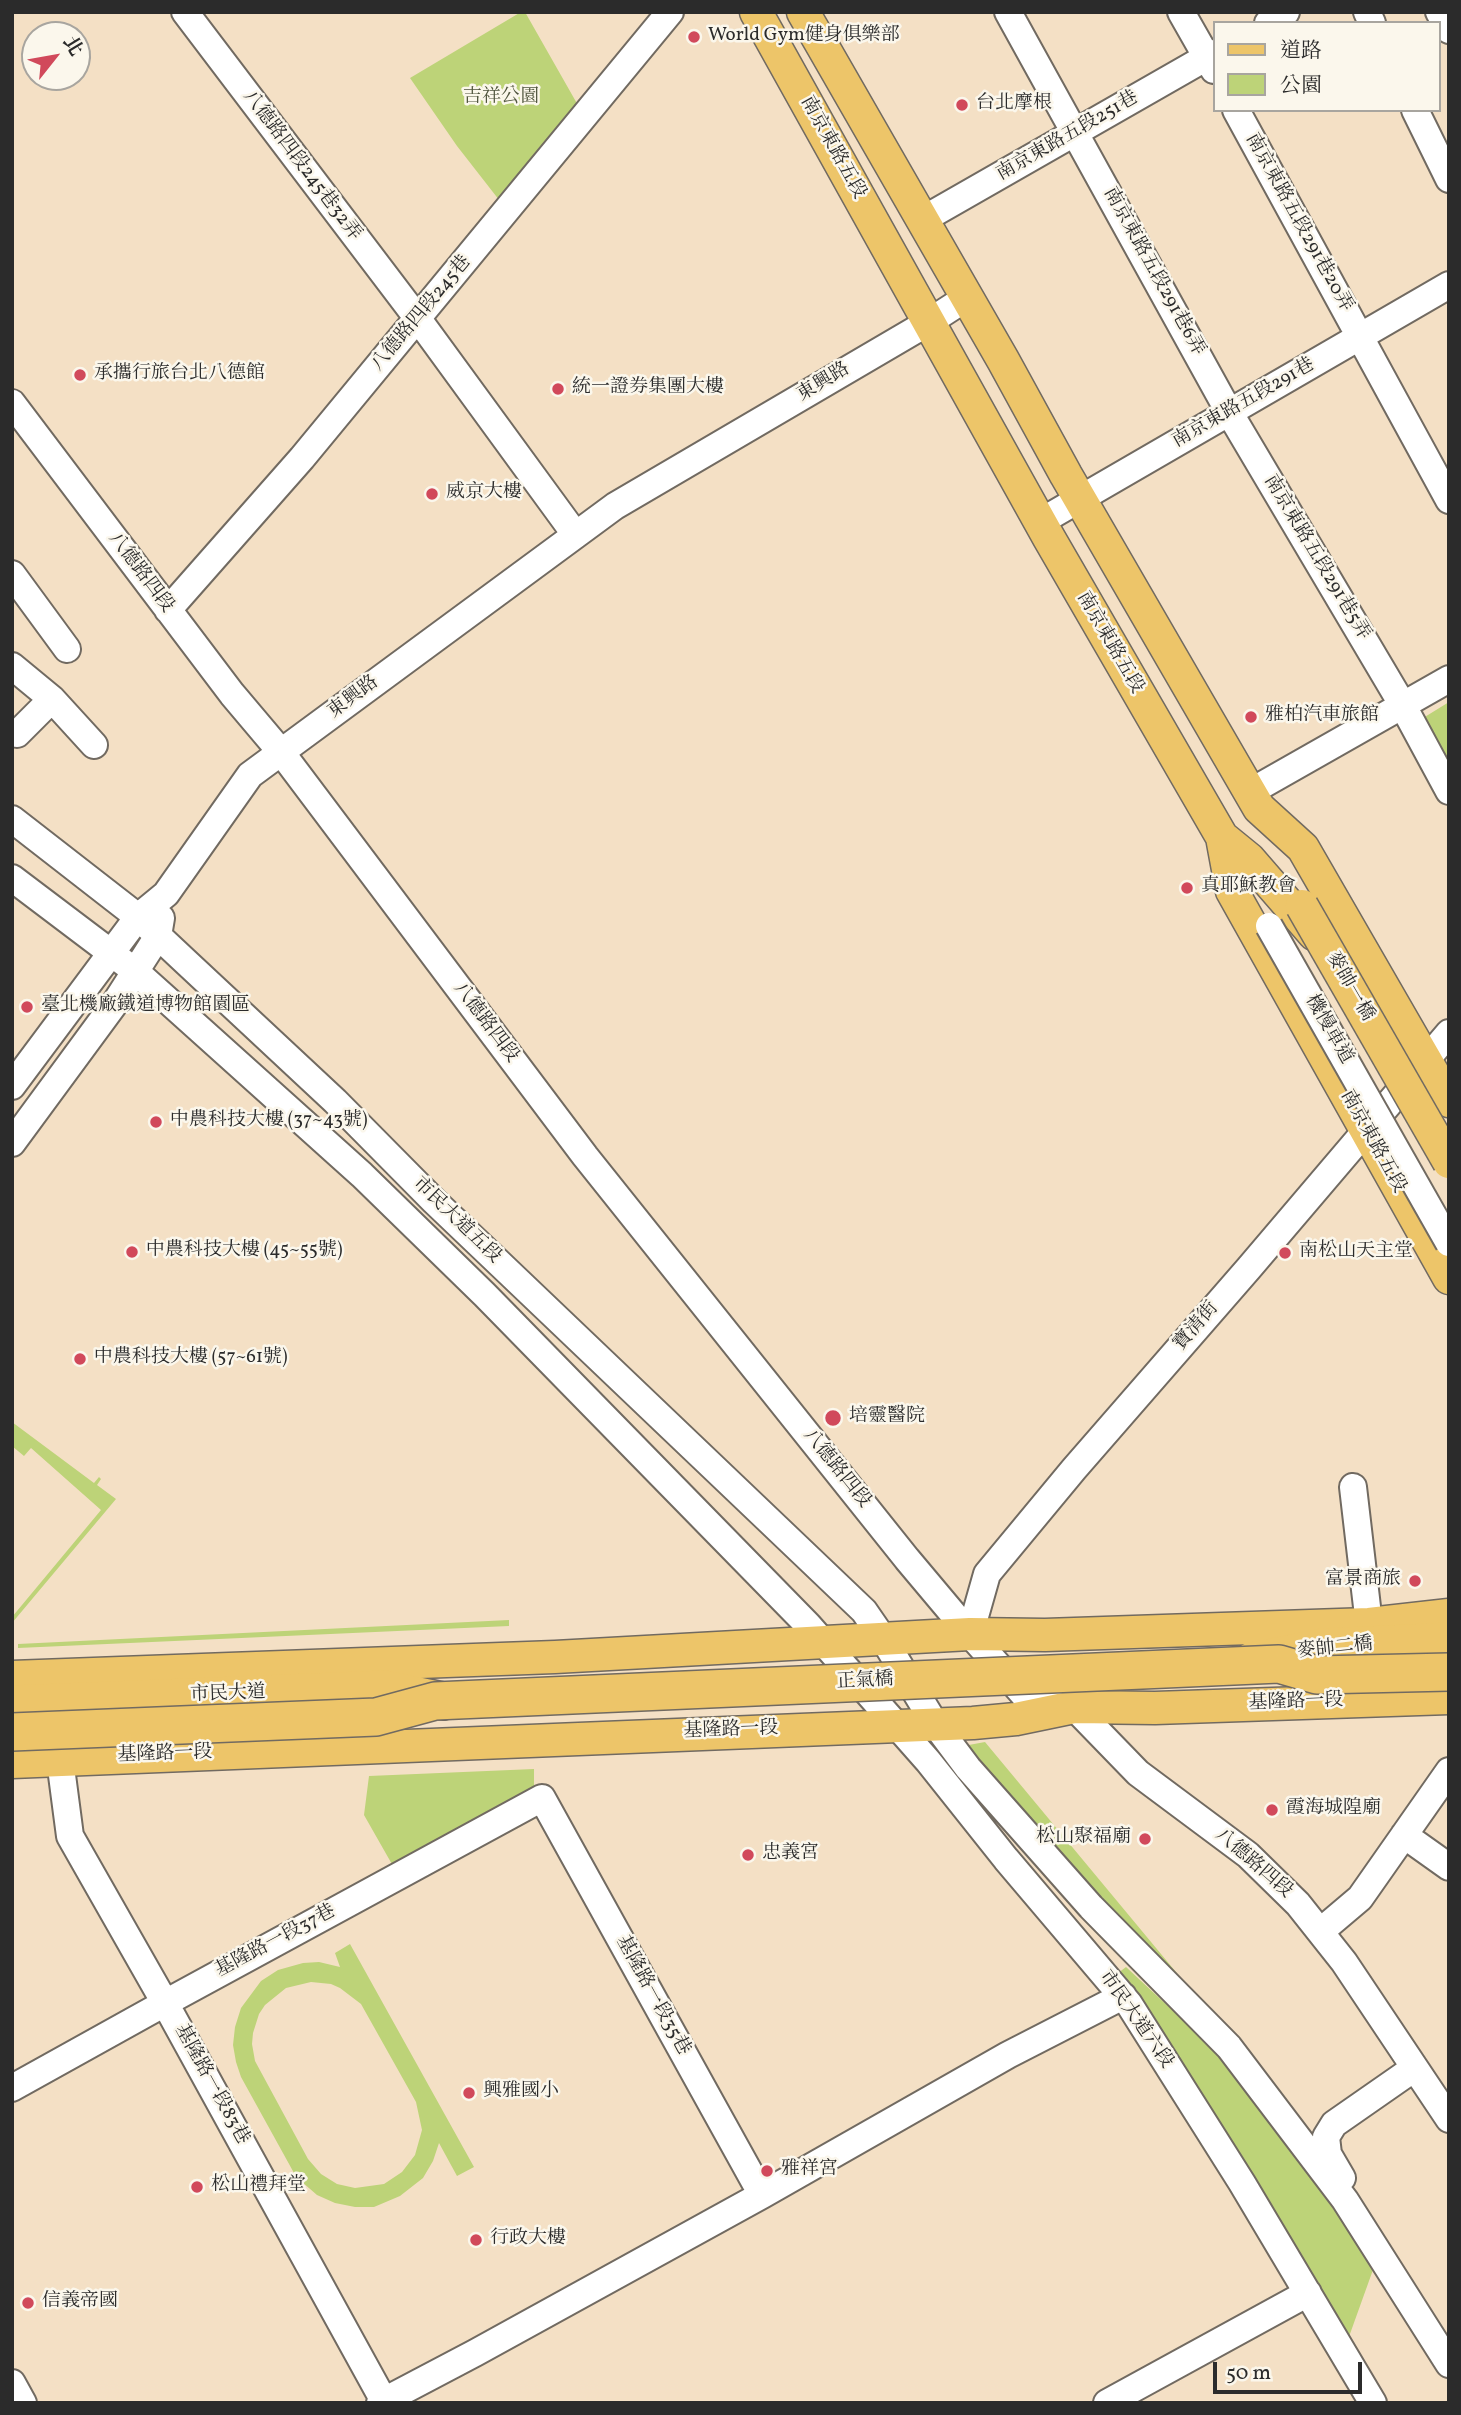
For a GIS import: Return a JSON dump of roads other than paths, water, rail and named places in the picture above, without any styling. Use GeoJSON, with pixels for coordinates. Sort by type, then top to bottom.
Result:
{"type":"FeatureCollection","features":[{"type":"Feature","properties":{"kind":"highway","name":"麥帥二橋"},"geometry":{"type":"LineString","coordinates":[[1279,1664],[1316,1650],[1449,1642]]}},
{"type":"Feature","properties":{"kind":"highway","name":"麥帥二橋"},"geometry":{"type":"LineString","coordinates":[[1222,1666],[1323,1647],[1449,1642]]}},
{"type":"Feature","properties":{"kind":"highway","name":"正氣橋"},"geometry":{"type":"LineString","coordinates":[[439,1701],[1279,1664],[1317,1675],[1449,1671]]}},
{"type":"Feature","properties":{"kind":"highway","name":"正氣橋"},"geometry":{"type":"LineString","coordinates":[[439,1701],[1222,1666],[1326,1676],[1449,1671]]}},
{"type":"Feature","properties":{"kind":"highway","name":"市民大道"},"geometry":{"type":"LineString","coordinates":[[12,1705],[377,1689],[439,1701]]}},
{"type":"Feature","properties":{"kind":"highway"},"geometry":{"type":"LineString","coordinates":[[12,1732],[376,1717],[439,1701]]}},
{"type":"Feature","properties":{"kind":"main road","name":"南京東路五段"},"geometry":{"type":"LineString","coordinates":[[756,12],[1040,522],[1222,837],[1232,891],[1449,1278]]}},
{"type":"Feature","properties":{"kind":"main road"},"geometry":{"type":"LineString","coordinates":[[803,12],[1255,800],[1303,848],[1449,1101]]}},
{"type":"Feature","properties":{"kind":"main road","name":"麥帥一橋"},"geometry":{"type":"LineString","coordinates":[[1255,800],[1278,862],[1311,913],[1449,1162]]}},
{"type":"Feature","properties":{"kind":"main road"},"geometry":{"type":"LineString","coordinates":[[1222,837],[1311,913]]}},
{"type":"Feature","properties":{"kind":"main road","name":"麥帥一橋"},"geometry":{"type":"LineString","coordinates":[[1311,913],[1449,1175]]}},
{"type":"Feature","properties":{"kind":"main road"},"geometry":{"type":"LineString","coordinates":[[12,1677],[555,1657],[970,1634],[1369,1624],[1449,1615]]}},
{"type":"Feature","properties":{"kind":"main road"},"geometry":{"type":"LineString","coordinates":[[547,1739],[555,1657]]}},
{"type":"Feature","properties":{"kind":"main road"},"geometry":{"type":"LineString","coordinates":[[1074,1707],[1093,1676],[1449,1662]]}},
{"type":"Feature","properties":{"kind":"main road","name":"基隆路一段"},"geometry":{"type":"LineString","coordinates":[[12,1762],[935,1724],[1003,1720],[1042,1715],[1074,1707],[1156,1708],[1449,1698]]}},
{"type":"Feature","properties":{"kind":"street","name":"八德路四段245巷32弄"},"geometry":{"type":"LineString","coordinates":[[185,12],[418,319]]}},
{"type":"Feature","properties":{"kind":"street","name":"八德路四段245巷"},"geometry":{"type":"LineString","coordinates":[[168,610],[302,458],[670,12]]}},
{"type":"Feature","properties":{"kind":"street","name":"南京東路五段291巷6弄"},"geometry":{"type":"LineString","coordinates":[[1008,12],[1229,412]]}},
{"type":"Feature","properties":{"kind":"street"},"geometry":{"type":"LineString","coordinates":[[1181,12],[1212,60]]}},
{"type":"Feature","properties":{"kind":"street"},"geometry":{"type":"LineString","coordinates":[[1439,12],[1449,30]]}},
{"type":"Feature","properties":{"kind":"street","name":"南京東路五段251巷"},"geometry":{"type":"LineString","coordinates":[[922,220],[1076,132],[1212,60]]}},
{"type":"Feature","properties":{"kind":"street","name":"南京東路五段291巷20弄"},"geometry":{"type":"LineString","coordinates":[[1237,112],[1449,500]]}},
{"type":"Feature","properties":{"kind":"street"},"geometry":{"type":"LineString","coordinates":[[1416,112],[1449,179]]}},
{"type":"Feature","properties":{"kind":"street","name":"南京東路五段291巷"},"geometry":{"type":"LineString","coordinates":[[1040,522],[1449,285]]}},
{"type":"Feature","properties":{"kind":"street","name":"東興路"},"geometry":{"type":"LineString","coordinates":[[12,1086],[138,917],[166,894],[250,775],[615,506],[966,298]]}},
{"type":"Feature","properties":{"kind":"street"},"geometry":{"type":"LineString","coordinates":[[418,319],[575,534]]}},
{"type":"Feature","properties":{"kind":"street","name":"八德路四段"},"geometry":{"type":"LineString","coordinates":[[12,403],[232,694],[281,752],[585,1156],[970,1634],[1042,1715]]}},
{"type":"Feature","properties":{"kind":"street","name":"南京東路五段291巷5弄"},"geometry":{"type":"LineString","coordinates":[[1229,412],[1402,704],[1449,791]]}},
{"type":"Feature","properties":{"kind":"street"},"geometry":{"type":"LineString","coordinates":[[12,574],[67,649]]}},
{"type":"Feature","properties":{"kind":"street"},"geometry":{"type":"LineString","coordinates":[[12,666],[51,699],[94,744]]}},
{"type":"Feature","properties":{"kind":"street"},"geometry":{"type":"LineString","coordinates":[[1255,800],[1402,704],[1449,679]]}},
{"type":"Feature","properties":{"kind":"street"},"geometry":{"type":"LineString","coordinates":[[17,734],[51,699]]}},
{"type":"Feature","properties":{"kind":"street","name":"市民大道五段"},"geometry":{"type":"LineString","coordinates":[[12,819],[138,917],[335,1101],[443,1209],[864,1611],[884,1640]]}},
{"type":"Feature","properties":{"kind":"street","name":"市民大道五段"},"geometry":{"type":"LineString","coordinates":[[12,878],[135,971],[362,1175],[464,1274],[822,1641]]}},
{"type":"Feature","properties":{"kind":"street","name":"東興路"},"geometry":{"type":"LineString","coordinates":[[12,1143],[115,1003],[158,936],[166,894]]}},
{"type":"Feature","properties":{"kind":"street"},"geometry":{"type":"LineString","coordinates":[[1311,913],[1449,1133]]}},
{"type":"Feature","properties":{"kind":"street","name":"機慢車道"},"geometry":{"type":"LineString","coordinates":[[1269,926],[1449,1243]]}},
{"type":"Feature","properties":{"kind":"street","name":"寶清街"},"geometry":{"type":"LineString","coordinates":[[970,1634],[988,1574],[1074,1469],[1449,1033]]}},
{"type":"Feature","properties":{"kind":"street"},"geometry":{"type":"LineString","coordinates":[[1353,1487],[1369,1624]]}},
{"type":"Feature","properties":{"kind":"street","name":"八德路四段"},"geometry":{"type":"LineString","coordinates":[[970,1634],[1074,1707],[1138,1773],[1248,1855],[1298,1904],[1321,1931],[1449,2119]]}},
{"type":"Feature","properties":{"kind":"street","name":"市民大道六段"},"geometry":{"type":"LineString","coordinates":[[884,1640],[935,1724],[968,1769],[1091,1907],[1175,1989],[1229,2047],[1345,2200],[1449,2364]]}},
{"type":"Feature","properties":{"kind":"street","name":"市民大道六段"},"geometry":{"type":"LineString","coordinates":[[822,1641],[928,1761],[1006,1859],[1123,1996],[1308,2293],[1373,2403]]}},
{"type":"Feature","properties":{"kind":"street","name":"基隆路一段83巷"},"geometry":{"type":"LineString","coordinates":[[60,1760],[70,1836],[165,2003],[383,2402]]}},
{"type":"Feature","properties":{"kind":"street"},"geometry":{"type":"LineString","coordinates":[[1321,1931],[1360,1898],[1449,1771]]}},
{"type":"Feature","properties":{"kind":"street","name":"基隆路一段37巷"},"geometry":{"type":"LineString","coordinates":[[12,2088],[542,1798]]}},
{"type":"Feature","properties":{"kind":"street","name":"基隆路一段35巷"},"geometry":{"type":"LineString","coordinates":[[542,1798],[762,2195]]}},
{"type":"Feature","properties":{"kind":"street"},"geometry":{"type":"LineString","coordinates":[[1404,1835],[1449,1867]]}},
{"type":"Feature","properties":{"kind":"street"},"geometry":{"type":"LineString","coordinates":[[383,2402],[762,2195],[1008,2055],[1123,1996]]}},
{"type":"Feature","properties":{"kind":"street"},"geometry":{"type":"LineString","coordinates":[[1396,2281],[1360,2207],[1328,2154],[1326,2137],[1334,2124],[1413,2068]]}},
{"type":"Feature","properties":{"kind":"street"},"geometry":{"type":"LineString","coordinates":[[1107,2403],[1308,2293]]}},
{"type":"Feature","properties":{"kind":"street"},"geometry":{"type":"LineString","coordinates":[[12,2383],[23,2403]]}},
{"type":"Feature","properties":{"kind":"place","name":"World Gym健身俱樂部"},"geometry":{"type":"Point","coordinates":[694,37]}},
{"type":"Feature","properties":{"kind":"place","name":"台北摩根"},"geometry":{"type":"Point","coordinates":[962,105]}},
{"type":"Feature","properties":{"kind":"place","name":"承攜行旅台北八德館"},"geometry":{"type":"Point","coordinates":[80,375]}},
{"type":"Feature","properties":{"kind":"place","name":"統一證券集團大樓"},"geometry":{"type":"Point","coordinates":[558,389]}},
{"type":"Feature","properties":{"kind":"place","name":"威京大樓"},"geometry":{"type":"Point","coordinates":[432,494]}},
{"type":"Feature","properties":{"kind":"place","name":"雅柏汽車旅館"},"geometry":{"type":"Point","coordinates":[1251,717]}},
{"type":"Feature","properties":{"kind":"place","name":"真耶穌教會"},"geometry":{"type":"Point","coordinates":[1187,888]}},
{"type":"Feature","properties":{"kind":"place","name":"臺北機廠鐵道博物館園區"},"geometry":{"type":"Point","coordinates":[27,1007]}},
{"type":"Feature","properties":{"kind":"place","name":"中農科技大樓 (37~43號)"},"geometry":{"type":"Point","coordinates":[156,1122]}},
{"type":"Feature","properties":{"kind":"place","name":"中農科技大樓 (45~55號)"},"geometry":{"type":"Point","coordinates":[132,1252]}},
{"type":"Feature","properties":{"kind":"place","name":"南松山天主堂"},"geometry":{"type":"Point","coordinates":[1285,1253]}},
{"type":"Feature","properties":{"kind":"place","name":"中農科技大樓 (57~61號)"},"geometry":{"type":"Point","coordinates":[80,1359]}},
{"type":"Feature","properties":{"kind":"place","name":"培靈醫院"},"geometry":{"type":"Point","coordinates":[833,1418]}},
{"type":"Feature","properties":{"kind":"place","name":"富景商旅"},"geometry":{"type":"Point","coordinates":[1415,1581]}},
{"type":"Feature","properties":{"kind":"place","name":"霞海城隍廟"},"geometry":{"type":"Point","coordinates":[1272,1810]}},
{"type":"Feature","properties":{"kind":"place","name":"松山聚福廟"},"geometry":{"type":"Point","coordinates":[1145,1839]}},
{"type":"Feature","properties":{"kind":"place","name":"忠義宮"},"geometry":{"type":"Point","coordinates":[748,1855]}},
{"type":"Feature","properties":{"kind":"place","name":"興雅國小"},"geometry":{"type":"Point","coordinates":[469,2093]}},
{"type":"Feature","properties":{"kind":"place","name":"雅祥宮"},"geometry":{"type":"Point","coordinates":[767,2171]}},
{"type":"Feature","properties":{"kind":"place","name":"松山禮拜堂"},"geometry":{"type":"Point","coordinates":[197,2187]}},
{"type":"Feature","properties":{"kind":"place","name":"行政大樓"},"geometry":{"type":"Point","coordinates":[476,2240]}},
{"type":"Feature","properties":{"kind":"place","name":"信義帝國"},"geometry":{"type":"Point","coordinates":[28,2303]}},
{"type":"Feature","properties":{"kind":"park label","name":"吉祥公園"},"geometry":{"type":"Point","coordinates":[501,99]}}]}
